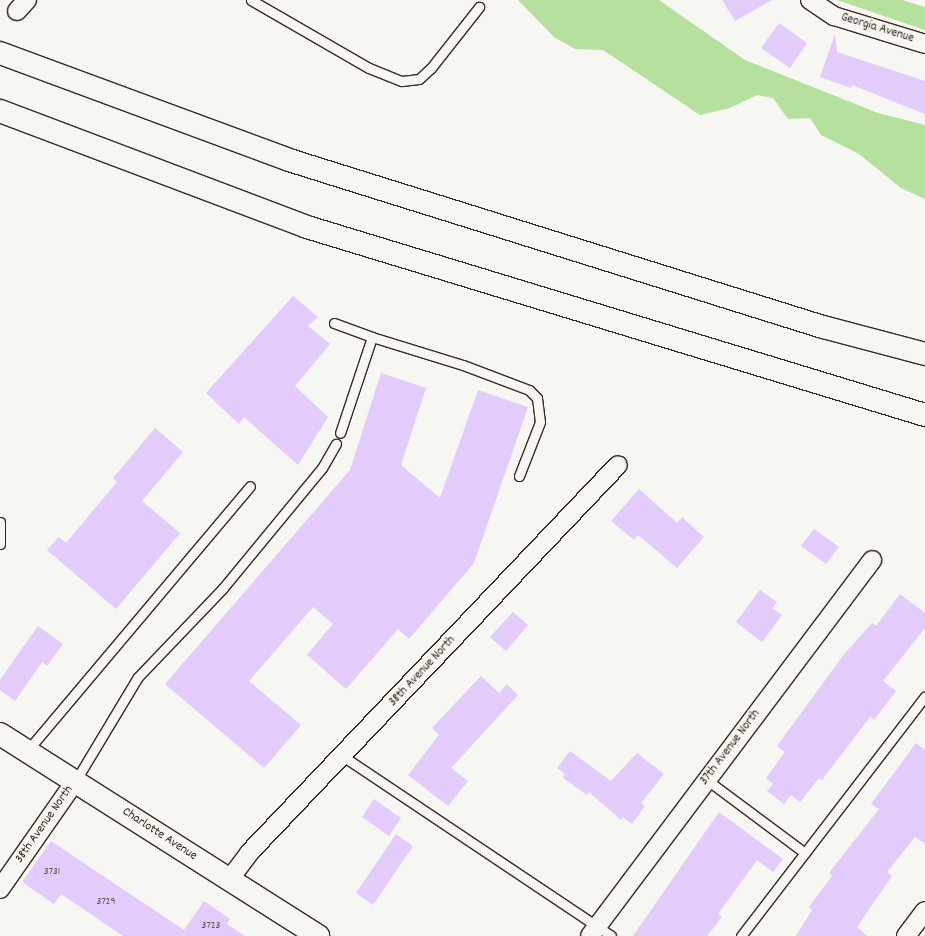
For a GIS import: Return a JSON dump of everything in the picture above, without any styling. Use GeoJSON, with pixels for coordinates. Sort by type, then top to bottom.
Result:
{"type":"FeatureCollection","features":[{"type":"Feature","properties":{"kind":"main road"},"geometry":{"type":"LineString","coordinates":[[0,53],[289,160],[823,327],[925,354]]}},
{"type":"Feature","properties":{"kind":"main road"},"geometry":{"type":"LineString","coordinates":[[0,111],[307,227],[925,415]]}},
{"type":"Feature","properties":{"kind":"main road"},"geometry":{"type":"LineString","coordinates":[[823,327],[925,340]]}},
{"type":"Feature","properties":{"kind":"main road","name":"Charlotte Avenue"},"geometry":{"type":"LineString","coordinates":[[0,734],[76,780],[318,936]]}},
{"type":"Feature","properties":{"kind":"street","name":"Georgia Avenue"},"geometry":{"type":"LineString","coordinates":[[810,0],[834,16],[925,44]]}},
{"type":"Feature","properties":{"kind":"street","name":"38th Avenue North"},"geometry":{"type":"LineString","coordinates":[[229,880],[618,465]]}},
{"type":"Feature","properties":{"kind":"street","name":"37th Avenue North"},"geometry":{"type":"LineString","coordinates":[[599,933],[707,780],[872,560]]}},
{"type":"Feature","properties":{"kind":"street","name":"38th Avenue North"},"geometry":{"type":"LineString","coordinates":[[0,889],[76,780]]}},
{"type":"Feature","properties":{"kind":"street"},"geometry":{"type":"LineString","coordinates":[[906,936],[925,911]]}},
{"type":"Feature","properties":{"kind":"lane"},"geometry":{"type":"LineString","coordinates":[[251,0],[369,68],[402,80],[419,79],[431,68],[480,7]]}},
{"type":"Feature","properties":{"kind":"lane"},"geometry":{"type":"LineString","coordinates":[[334,323],[372,337],[516,383],[537,398],[540,422],[519,476]]}},
{"type":"Feature","properties":{"kind":"lane"},"geometry":{"type":"LineString","coordinates":[[340,433],[372,337]]}},
{"type":"Feature","properties":{"kind":"lane"},"geometry":{"type":"LineString","coordinates":[[76,780],[138,677],[223,588],[322,468],[336,444]]}},
{"type":"Feature","properties":{"kind":"lane"},"geometry":{"type":"LineString","coordinates":[[27,751],[250,486]]}},
{"type":"Feature","properties":{"kind":"lane"},"geometry":{"type":"LineString","coordinates":[[0,522],[0,544]]}},
{"type":"Feature","properties":{"kind":"lane"},"geometry":{"type":"LineString","coordinates":[[741,936],[925,696]]}},
{"type":"Feature","properties":{"kind":"lane"},"geometry":{"type":"LineString","coordinates":[[344,757],[599,933]]}},
{"type":"Feature","properties":{"kind":"lane"},"geometry":{"type":"LineString","coordinates":[[707,780],[805,853]]}},
{"type":"Feature","properties":{"kind":"green space"},"geometry":{"type":"Polygon","coordinates":[[[518,0],[659,0],[745,60],[878,113],[925,125],[925,199],[901,188],[859,154],[821,135],[810,118],[788,119],[773,98],[757,95],[730,108],[700,115],[603,50],[575,49],[554,37],[518,0]]]}},
{"type":"Feature","properties":{"kind":"green space"},"geometry":{"type":"Polygon","coordinates":[[[837,0],[902,0],[925,7],[925,30],[837,0]]]}},
{"type":"Feature","properties":{"kind":"building"},"geometry":{"type":"Polygon","coordinates":[[[722,0],[772,0],[735,21],[722,0]]]}},
{"type":"Feature","properties":{"kind":"building"},"geometry":{"type":"Polygon","coordinates":[[[779,23],[807,43],[790,68],[761,48],[779,23]]]}},
{"type":"Feature","properties":{"kind":"building"},"geometry":{"type":"Polygon","coordinates":[[[835,34],[837,52],[925,81],[925,114],[852,85],[851,88],[820,77],[835,34]]]}},
{"type":"Feature","properties":{"kind":"building"},"geometry":{"type":"Polygon","coordinates":[[[293,296],[318,317],[308,326],[330,344],[295,386],[328,417],[298,465],[244,417],[239,424],[206,393],[293,296]]]}},
{"type":"Feature","properties":{"kind":"building"},"geometry":{"type":"Polygon","coordinates":[[[381,373],[426,388],[401,465],[440,498],[478,390],[528,407],[474,563],[409,639],[398,629],[346,689],[307,655],[333,624],[313,607],[249,681],[301,725],[264,768],[165,684],[350,470],[381,373]]]}},
{"type":"Feature","properties":{"kind":"building"},"geometry":{"type":"Polygon","coordinates":[[[155,428],[183,452],[142,501],[180,533],[116,609],[47,550],[59,537],[66,543],[117,482],[113,478],[155,428]]]}},
{"type":"Feature","properties":{"kind":"building"},"geometry":{"type":"Polygon","coordinates":[[[639,489],[677,523],[682,517],[704,537],[677,568],[638,535],[634,540],[611,521],[639,489]]]}},
{"type":"Feature","properties":{"kind":"building"},"geometry":{"type":"Polygon","coordinates":[[[814,529],[839,547],[826,564],[801,546],[814,529]]]}},
{"type":"Feature","properties":{"kind":"building"},"geometry":{"type":"Polygon","coordinates":[[[760,590],[777,602],[772,608],[782,615],[762,642],[736,622],[760,590]]]}},
{"type":"Feature","properties":{"kind":"building"},"geometry":{"type":"Polygon","coordinates":[[[900,594],[925,613],[925,628],[883,681],[896,691],[874,720],[870,717],[822,780],[819,778],[800,802],[791,795],[784,804],[767,791],[773,784],[766,778],[785,752],[777,746],[845,653],[872,623],[876,626],[900,594]]]}},
{"type":"Feature","properties":{"kind":"building"},"geometry":{"type":"Polygon","coordinates":[[[513,612],[528,625],[506,651],[490,637],[513,612]]]}},
{"type":"Feature","properties":{"kind":"building"},"geometry":{"type":"Polygon","coordinates":[[[38,626],[63,644],[47,666],[42,662],[15,701],[0,690],[0,680],[38,626]]]}},
{"type":"Feature","properties":{"kind":"building"},"geometry":{"type":"Polygon","coordinates":[[[481,676],[499,693],[507,684],[518,695],[451,768],[468,781],[448,806],[408,775],[439,735],[432,728],[481,676]]]}},
{"type":"Feature","properties":{"kind":"building"},"geometry":{"type":"Polygon","coordinates":[[[916,743],[925,750],[925,844],[915,837],[887,872],[892,876],[857,927],[867,936],[796,936],[812,910],[809,907],[832,876],[829,873],[879,809],[871,804],[916,743]]]}},
{"type":"Feature","properties":{"kind":"building"},"geometry":{"type":"Polygon","coordinates":[[[570,751],[611,781],[637,753],[664,774],[641,803],[645,806],[632,824],[623,817],[621,820],[589,792],[587,795],[563,778],[565,774],[557,768],[570,751]]]}},
{"type":"Feature","properties":{"kind":"building"},"geometry":{"type":"Polygon","coordinates":[[[374,799],[401,818],[389,836],[362,817],[374,799]]]}},
{"type":"Feature","properties":{"kind":"building"},"geometry":{"type":"Polygon","coordinates":[[[719,812],[783,859],[773,872],[757,860],[718,914],[722,917],[707,936],[633,936],[719,812]]]}},
{"type":"Feature","properties":{"kind":"building"},"geometry":{"type":"Polygon","coordinates":[[[396,834],[413,846],[373,905],[356,893],[396,834]]]}},
{"type":"Feature","properties":{"kind":"building"},"geometry":{"type":"Polygon","coordinates":[[[51,841],[184,930],[204,901],[230,919],[227,924],[245,936],[123,936],[61,894],[54,904],[22,882],[51,841]]]}}]}
